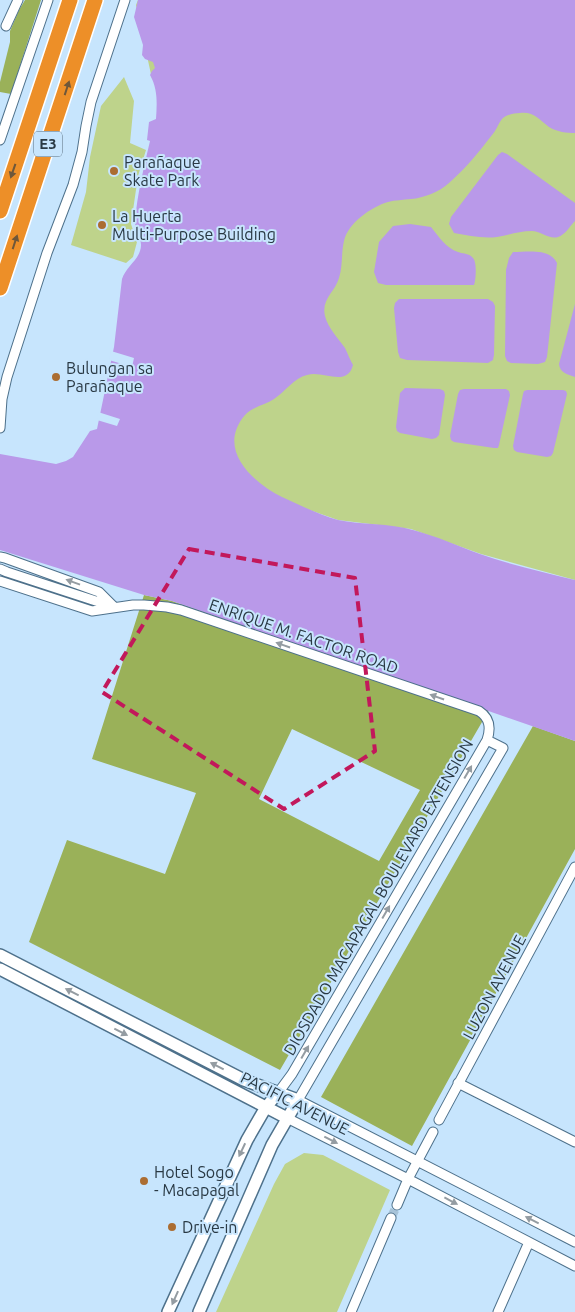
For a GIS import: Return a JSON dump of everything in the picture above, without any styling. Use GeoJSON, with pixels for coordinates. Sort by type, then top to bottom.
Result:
{"type":"FeatureCollection","features":[{"type":"Feature","properties":{"kind":"highway","name":"E3"},"geometry":{"type":"LineString","coordinates":[[0,211],[70,0]]}},
{"type":"Feature","properties":{"kind":"highway","name":"E3"},"geometry":{"type":"LineString","coordinates":[[0,288],[95,0]]}},
{"type":"Feature","properties":{"kind":"main road","name":"PACIFIC AVENUE"},"geometry":{"type":"LineString","coordinates":[[0,955],[244,1080],[298,1100]]}},
{"type":"Feature","properties":{"kind":"main road","name":"PACIFIC AVENUE"},"geometry":{"type":"LineString","coordinates":[[0,970],[287,1118]]}},
{"type":"Feature","properties":{"kind":"main road"},"geometry":{"type":"LineString","coordinates":[[168,1312],[247,1140],[266,1107],[278,1093]]}},
{"type":"Feature","properties":{"kind":"main road"},"geometry":{"type":"LineString","coordinates":[[199,1312],[272,1144],[298,1100]]}},
{"type":"Feature","properties":{"kind":"street"},"geometry":{"type":"LineString","coordinates":[[6,26],[18,0]]}},
{"type":"Feature","properties":{"kind":"street"},"geometry":{"type":"LineString","coordinates":[[0,140],[48,0]]}},
{"type":"Feature","properties":{"kind":"street"},"geometry":{"type":"LineString","coordinates":[[0,428],[2,399],[7,377],[44,262],[80,162],[93,96],[125,0]]}},
{"type":"Feature","properties":{"kind":"street"},"geometry":{"type":"LineString","coordinates":[[0,557],[100,592],[114,607]]}},
{"type":"Feature","properties":{"kind":"street"},"geometry":{"type":"LineString","coordinates":[[4,570],[114,607]]}},
{"type":"Feature","properties":{"kind":"street","name":"ENRIQUE M. FACTOR ROAD"},"geometry":{"type":"LineString","coordinates":[[0,581],[92,611],[133,605],[155,605],[180,610],[482,713]]}},
{"type":"Feature","properties":{"kind":"street","name":"DIOSDADO MACAPAGAL BOULEVARD EXTENSION"},"geometry":{"type":"LineString","coordinates":[[278,1093],[292,1074],[487,740],[489,726],[482,713]]}},
{"type":"Feature","properties":{"kind":"street","name":"DIOSDADO MACAPAGAL BOULEVARD EXTENSION"},"geometry":{"type":"LineString","coordinates":[[298,1100],[503,748],[487,740]]}},
{"type":"Feature","properties":{"kind":"street","name":"LUZON AVENUE"},"geometry":{"type":"LineString","coordinates":[[439,1120],[575,867]]}},
{"type":"Feature","properties":{"kind":"street"},"geometry":{"type":"LineString","coordinates":[[458,1083],[575,1142]]}},
{"type":"Feature","properties":{"kind":"street","name":"PACIFIC AVENUE"},"geometry":{"type":"LineString","coordinates":[[298,1100],[575,1242]]}},
{"type":"Feature","properties":{"kind":"street","name":"PACIFIC AVENUE"},"geometry":{"type":"LineString","coordinates":[[287,1118],[575,1266]]}},
{"type":"Feature","properties":{"kind":"street"},"geometry":{"type":"LineString","coordinates":[[397,1205],[408,1179],[433,1132]]}},
{"type":"Feature","properties":{"kind":"street"},"geometry":{"type":"LineString","coordinates":[[351,1312],[391,1218]]}},
{"type":"Feature","properties":{"kind":"street"},"geometry":{"type":"LineString","coordinates":[[498,1312],[529,1242]]}},
{"type":"Feature","properties":{"kind":"highlighted area"},"geometry":{"type":"Polygon","coordinates":[[[189,549],[355,578],[375,751],[284,809],[102,692],[189,549]]]}},
{"type":"Feature","properties":{"kind":"green space"},"geometry":{"type":"Polygon","coordinates":[[[25,0],[41,0],[11,94],[0,92],[0,82],[10,42],[10,31],[25,0]]]}},
{"type":"Feature","properties":{"kind":"green space"},"geometry":{"type":"Polygon","coordinates":[[[138,0],[575,0],[575,580],[481,554],[411,529],[338,520],[218,478],[248,118],[152,79],[136,5],[138,0]]]}},
{"type":"Feature","properties":{"kind":"green space","name":"Parañaque Skate Park"},"geometry":{"type":"Polygon","coordinates":[[[124,77],[134,101],[130,143],[146,150],[138,176],[131,224],[137,242],[133,257],[126,263],[71,245],[86,192],[90,157],[101,106],[124,77]]]}},
{"type":"Feature","properties":{"kind":"green space"},"geometry":{"type":"Polygon","coordinates":[[[144,595],[172,601],[489,710],[280,1070],[29,942],[67,840],[165,874],[196,793],[92,759],[144,595]],[[292,729],[259,799],[379,861],[420,790],[292,729]]]}},
{"type":"Feature","properties":{"kind":"green space"},"geometry":{"type":"Polygon","coordinates":[[[533,726],[575,741],[575,849],[412,1146],[321,1097],[533,726]]]}},
{"type":"Feature","properties":{"kind":"green space"},"geometry":{"type":"Polygon","coordinates":[[[304,1153],[323,1155],[390,1190],[337,1312],[216,1312],[274,1184],[285,1164],[304,1153]]]}},
{"type":"Feature","properties":{"kind":"shaded area"},"geometry":{"type":"Polygon","coordinates":[[[138,0],[575,0],[575,133],[552,129],[529,113],[508,115],[502,119],[472,160],[445,186],[436,192],[421,197],[381,204],[355,222],[346,234],[339,278],[327,300],[324,310],[328,325],[345,348],[353,365],[350,372],[346,376],[340,377],[313,374],[298,379],[274,399],[245,415],[237,428],[234,440],[236,452],[241,463],[259,483],[282,497],[306,508],[338,520],[395,526],[413,530],[503,562],[575,580],[575,741],[172,601],[144,595],[0,550],[0,454],[56,464],[73,457],[90,431],[97,429],[114,347],[122,279],[139,254],[141,245],[135,225],[136,212],[150,141],[147,140],[149,122],[156,119],[156,91],[150,75],[155,68],[153,62],[145,59],[142,55],[143,45],[134,17],[138,0]]]}},
{"type":"Feature","properties":{"kind":"shaded area"},"geometry":{"type":"Polygon","coordinates":[[[502,152],[575,203],[575,221],[563,234],[555,238],[535,231],[518,232],[497,237],[454,233],[449,224],[451,217],[502,152]]]}},
{"type":"Feature","properties":{"kind":"shaded area"},"geometry":{"type":"Polygon","coordinates":[[[410,224],[431,227],[450,248],[471,256],[476,267],[474,285],[386,285],[378,283],[374,272],[379,242],[393,226],[410,224]]]}},
{"type":"Feature","properties":{"kind":"shaded area"},"geometry":{"type":"Polygon","coordinates":[[[513,252],[544,253],[554,258],[557,263],[547,357],[545,362],[538,364],[511,363],[507,361],[505,356],[506,270],[509,258],[513,252]]]}},
{"type":"Feature","properties":{"kind":"shaded area"},"geometry":{"type":"Polygon","coordinates":[[[399,299],[488,299],[493,302],[495,306],[493,360],[488,363],[407,360],[400,358],[394,308],[395,303],[399,299]]]}},
{"type":"Feature","properties":{"kind":"shaded area"},"geometry":{"type":"Polygon","coordinates":[[[575,304],[575,377],[562,371],[559,364],[575,304]]]}},
{"type":"Feature","properties":{"kind":"shaded area"},"geometry":{"type":"Polygon","coordinates":[[[405,388],[440,389],[444,391],[439,435],[436,438],[432,439],[397,431],[400,393],[405,388]]]}},
{"type":"Feature","properties":{"kind":"shaded area"},"geometry":{"type":"Polygon","coordinates":[[[506,389],[509,391],[510,395],[498,448],[451,440],[450,436],[458,394],[460,390],[506,389]]]}},
{"type":"Feature","properties":{"kind":"shaded area"},"geometry":{"type":"Polygon","coordinates":[[[527,390],[566,391],[567,394],[551,456],[547,457],[514,450],[513,446],[523,394],[527,390]]]}},
{"type":"Feature","properties":{"kind":"pier"},"geometry":{"type":"Polygon","coordinates":[[[111,351],[134,358],[132,367],[109,360],[111,351]]]}},
{"type":"Feature","properties":{"kind":"pier"},"geometry":{"type":"Polygon","coordinates":[[[98,412],[120,419],[117,426],[97,420],[98,412]]]}},
{"type":"Feature","properties":{"kind":"tunnel"},"geometry":{"type":"LineString","coordinates":[[391,1218],[397,1205]]}},
{"type":"Feature","properties":{"kind":"place","name":"Parañaque Skate Park"},"geometry":{"type":"Point","coordinates":[114,171]}},
{"type":"Feature","properties":{"kind":"place","name":"La Huerta Multi-Purpose Building"},"geometry":{"type":"Point","coordinates":[102,225]}},
{"type":"Feature","properties":{"kind":"place","name":"Bulungan sa Parañaque"},"geometry":{"type":"Point","coordinates":[56,377]}},
{"type":"Feature","properties":{"kind":"place","name":"Hotel Sogo - Macapagal"},"geometry":{"type":"Point","coordinates":[144,1181]}},
{"type":"Feature","properties":{"kind":"place","name":"Drive-in"},"geometry":{"type":"Point","coordinates":[172,1227]}}]}
